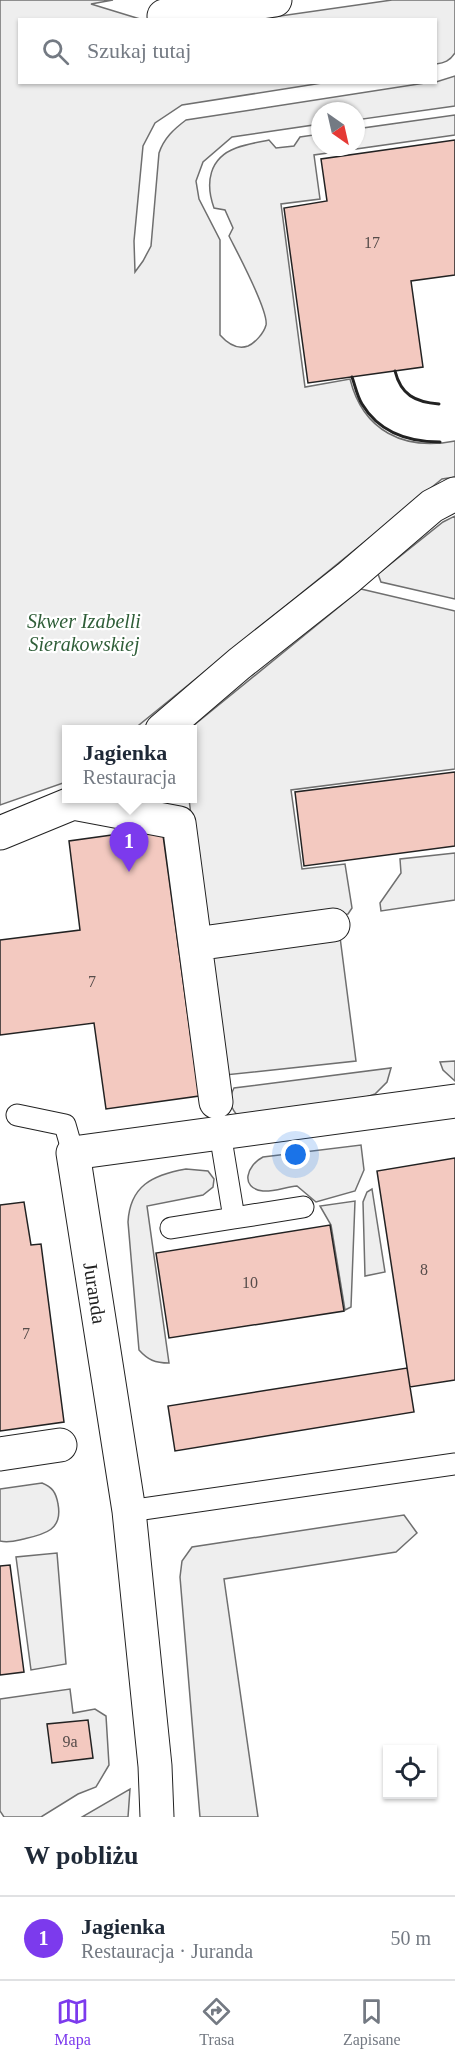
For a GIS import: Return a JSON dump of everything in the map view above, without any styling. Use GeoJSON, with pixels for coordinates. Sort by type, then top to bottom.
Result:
{"type":"FeatureCollection","features":[{"type":"Feature","properties":{"kind":"street"},"geometry":{"type":"LineString","coordinates":[[164,16],[275,0]]}},
{"type":"Feature","properties":{"kind":"street"},"geometry":{"type":"LineString","coordinates":[[167,725],[239,664],[348,578],[432,506],[455,494]]}},
{"type":"Feature","properties":{"kind":"street"},"geometry":{"type":"LineString","coordinates":[[0,833],[71,803]]}},
{"type":"Feature","properties":{"kind":"street"},"geometry":{"type":"LineString","coordinates":[[85,803],[179,823],[218,1118]]}},
{"type":"Feature","properties":{"kind":"street"},"geometry":{"type":"LineString","coordinates":[[195,944],[333,925]]}},
{"type":"Feature","properties":{"kind":"street"},"geometry":{"type":"LineString","coordinates":[[73,1153],[218,1118],[455,1101]]}},
{"type":"Feature","properties":{"kind":"street","name":"Juranda"},"geometry":{"type":"LineString","coordinates":[[73,1153],[129,1511],[155,1766],[157,1817]]}},
{"type":"Feature","properties":{"kind":"street"},"geometry":{"type":"LineString","coordinates":[[0,1454],[60,1445]]}},
{"type":"Feature","properties":{"kind":"lane"},"geometry":{"type":"LineString","coordinates":[[17,1115],[65,1125],[73,1153]]}},
{"type":"Feature","properties":{"kind":"lane"},"geometry":{"type":"LineString","coordinates":[[218,1118],[234,1218]]}},
{"type":"Feature","properties":{"kind":"lane"},"geometry":{"type":"LineString","coordinates":[[171,1228],[303,1207]]}},
{"type":"Feature","properties":{"kind":"lane"},"geometry":{"type":"LineString","coordinates":[[129,1511],[455,1464]]}},
{"type":"Feature","properties":{"kind":"green space","name":"Skwer Izabelli Sierakowskiej"},"geometry":{"type":"Polygon","coordinates":[[[0,0],[113,0],[91,4],[137,18],[18,18],[18,84],[316,84],[182,105],[155,123],[143,146],[134,241],[135,272],[151,246],[159,153],[170,134],[186,120],[419,84],[437,84],[437,82],[455,76],[455,106],[365,119],[365,102],[311,102],[311,125],[232,137],[203,162],[196,181],[199,199],[220,240],[220,335],[233,345],[248,346],[261,334],[266,325],[266,318],[252,281],[229,236],[233,228],[225,210],[214,208],[210,189],[212,172],[220,158],[236,148],[269,140],[276,148],[294,146],[300,137],[311,135],[311,156],[314,156],[320,199],[281,204],[305,387],[350,379],[356,397],[365,412],[375,424],[388,433],[419,443],[455,441],[455,477],[442,479],[139,725],[62,725],[62,783],[0,805],[0,0]]]}},
{"type":"Feature","properties":{"kind":"green space"},"geometry":{"type":"Polygon","coordinates":[[[392,0],[455,0],[455,53],[451,58],[437,64],[437,18],[267,18],[392,0]]]}},
{"type":"Feature","properties":{"kind":"green space"},"geometry":{"type":"Polygon","coordinates":[[[455,115],[455,135],[365,148],[365,128],[455,115]]]}},
{"type":"Feature","properties":{"kind":"green space"},"geometry":{"type":"Polygon","coordinates":[[[455,516],[455,599],[381,582],[378,574],[443,522],[455,516]]]}},
{"type":"Feature","properties":{"kind":"green space"},"geometry":{"type":"Polygon","coordinates":[[[361,589],[455,611],[455,769],[291,790],[302,869],[345,864],[352,908],[348,914],[221,930],[211,927],[204,919],[190,803],[197,803],[197,725],[194,725],[361,589]]]}},
{"type":"Feature","properties":{"kind":"green space"},"geometry":{"type":"Polygon","coordinates":[[[455,853],[455,900],[381,911],[380,903],[401,873],[400,859],[455,853]]]}},
{"type":"Feature","properties":{"kind":"green space"},"geometry":{"type":"Polygon","coordinates":[[[340,937],[356,1061],[225,1075],[210,963],[214,956],[340,937]]]}},
{"type":"Feature","properties":{"kind":"green space"},"geometry":{"type":"Polygon","coordinates":[[[455,1061],[455,1081],[443,1070],[440,1062],[455,1061]]]}},
{"type":"Feature","properties":{"kind":"green space"},"geometry":{"type":"Polygon","coordinates":[[[391,1068],[387,1082],[375,1094],[352,1102],[239,1117],[231,1104],[234,1088],[391,1068]]]}},
{"type":"Feature","properties":{"kind":"green space"},"geometry":{"type":"Polygon","coordinates":[[[361,1145],[364,1170],[355,1191],[316,1202],[297,1186],[263,1191],[255,1189],[248,1181],[253,1165],[263,1157],[361,1145]]]}},
{"type":"Feature","properties":{"kind":"green space"},"geometry":{"type":"Polygon","coordinates":[[[186,1169],[208,1171],[214,1179],[213,1187],[203,1195],[147,1206],[169,1363],[160,1362],[149,1359],[139,1350],[128,1222],[133,1199],[145,1184],[163,1175],[186,1169]]]}},
{"type":"Feature","properties":{"kind":"green space"},"geometry":{"type":"Polygon","coordinates":[[[372,1189],[385,1272],[365,1276],[363,1202],[367,1192],[372,1189]]]}},
{"type":"Feature","properties":{"kind":"green space"},"geometry":{"type":"Polygon","coordinates":[[[355,1201],[351,1307],[345,1310],[331,1225],[320,1206],[355,1201]]]}},
{"type":"Feature","properties":{"kind":"green space"},"geometry":{"type":"Polygon","coordinates":[[[42,1483],[51,1488],[56,1496],[59,1513],[55,1525],[39,1535],[12,1542],[0,1541],[0,1489],[42,1483]]]}},
{"type":"Feature","properties":{"kind":"green space"},"geometry":{"type":"Polygon","coordinates":[[[404,1515],[417,1533],[396,1552],[224,1579],[258,1817],[200,1817],[180,1577],[182,1561],[192,1547],[404,1515]]]}},
{"type":"Feature","properties":{"kind":"green space"},"geometry":{"type":"Polygon","coordinates":[[[57,1553],[66,1664],[31,1670],[16,1557],[57,1553]]]}},
{"type":"Feature","properties":{"kind":"green space"},"geometry":{"type":"Polygon","coordinates":[[[70,1689],[73,1713],[95,1709],[106,1716],[109,1765],[96,1787],[78,1794],[41,1817],[4,1817],[0,1811],[0,1699],[70,1689]]]}},
{"type":"Feature","properties":{"kind":"green space"},"geometry":{"type":"Polygon","coordinates":[[[130,1789],[128,1817],[82,1817],[130,1789]]]}},
{"type":"Feature","properties":{"kind":"building"},"geometry":{"type":"Polygon","coordinates":[[[455,140],[455,275],[411,281],[423,367],[308,383],[284,208],[327,201],[321,159],[365,156],[365,153],[455,140]]]}},
{"type":"Feature","properties":{"kind":"building"},"geometry":{"type":"Polygon","coordinates":[[[455,772],[455,846],[304,866],[295,792],[455,772]]]}},
{"type":"Feature","properties":{"kind":"building"},"geometry":{"type":"Polygon","coordinates":[[[162,828],[199,1096],[106,1109],[94,1023],[0,1035],[0,940],[80,930],[69,841],[162,828]]]}},
{"type":"Feature","properties":{"kind":"building"},"geometry":{"type":"Polygon","coordinates":[[[455,1158],[455,1380],[410,1387],[377,1171],[455,1158]]]}},
{"type":"Feature","properties":{"kind":"building"},"geometry":{"type":"Polygon","coordinates":[[[24,1202],[31,1245],[41,1244],[64,1422],[0,1431],[0,1205],[24,1202]]]}},
{"type":"Feature","properties":{"kind":"building"},"geometry":{"type":"Polygon","coordinates":[[[330,1225],[344,1311],[169,1338],[156,1253],[330,1225]]]}},
{"type":"Feature","properties":{"kind":"building"},"geometry":{"type":"Polygon","coordinates":[[[407,1368],[414,1412],[175,1451],[168,1406],[407,1368]]]}},
{"type":"Feature","properties":{"kind":"building"},"geometry":{"type":"Polygon","coordinates":[[[10,1565],[24,1672],[0,1675],[0,1566],[10,1565]]]}},
{"type":"Feature","properties":{"kind":"building"},"geometry":{"type":"Polygon","coordinates":[[[88,1720],[93,1758],[52,1763],[47,1724],[88,1720]]]}},
{"type":"Feature","properties":{"kind":"wall"},"geometry":{"type":"LineString","coordinates":[[395,371],[401,386],[410,396],[439,404]]}},
{"type":"Feature","properties":{"kind":"wall"},"geometry":{"type":"LineString","coordinates":[[352,377],[362,404],[377,422],[395,434],[428,442],[440,442]]}},
{"type":"Feature","properties":{"kind":"place","name":"Jagienka"},"geometry":{"type":"Point","coordinates":[129,872]}}]}
